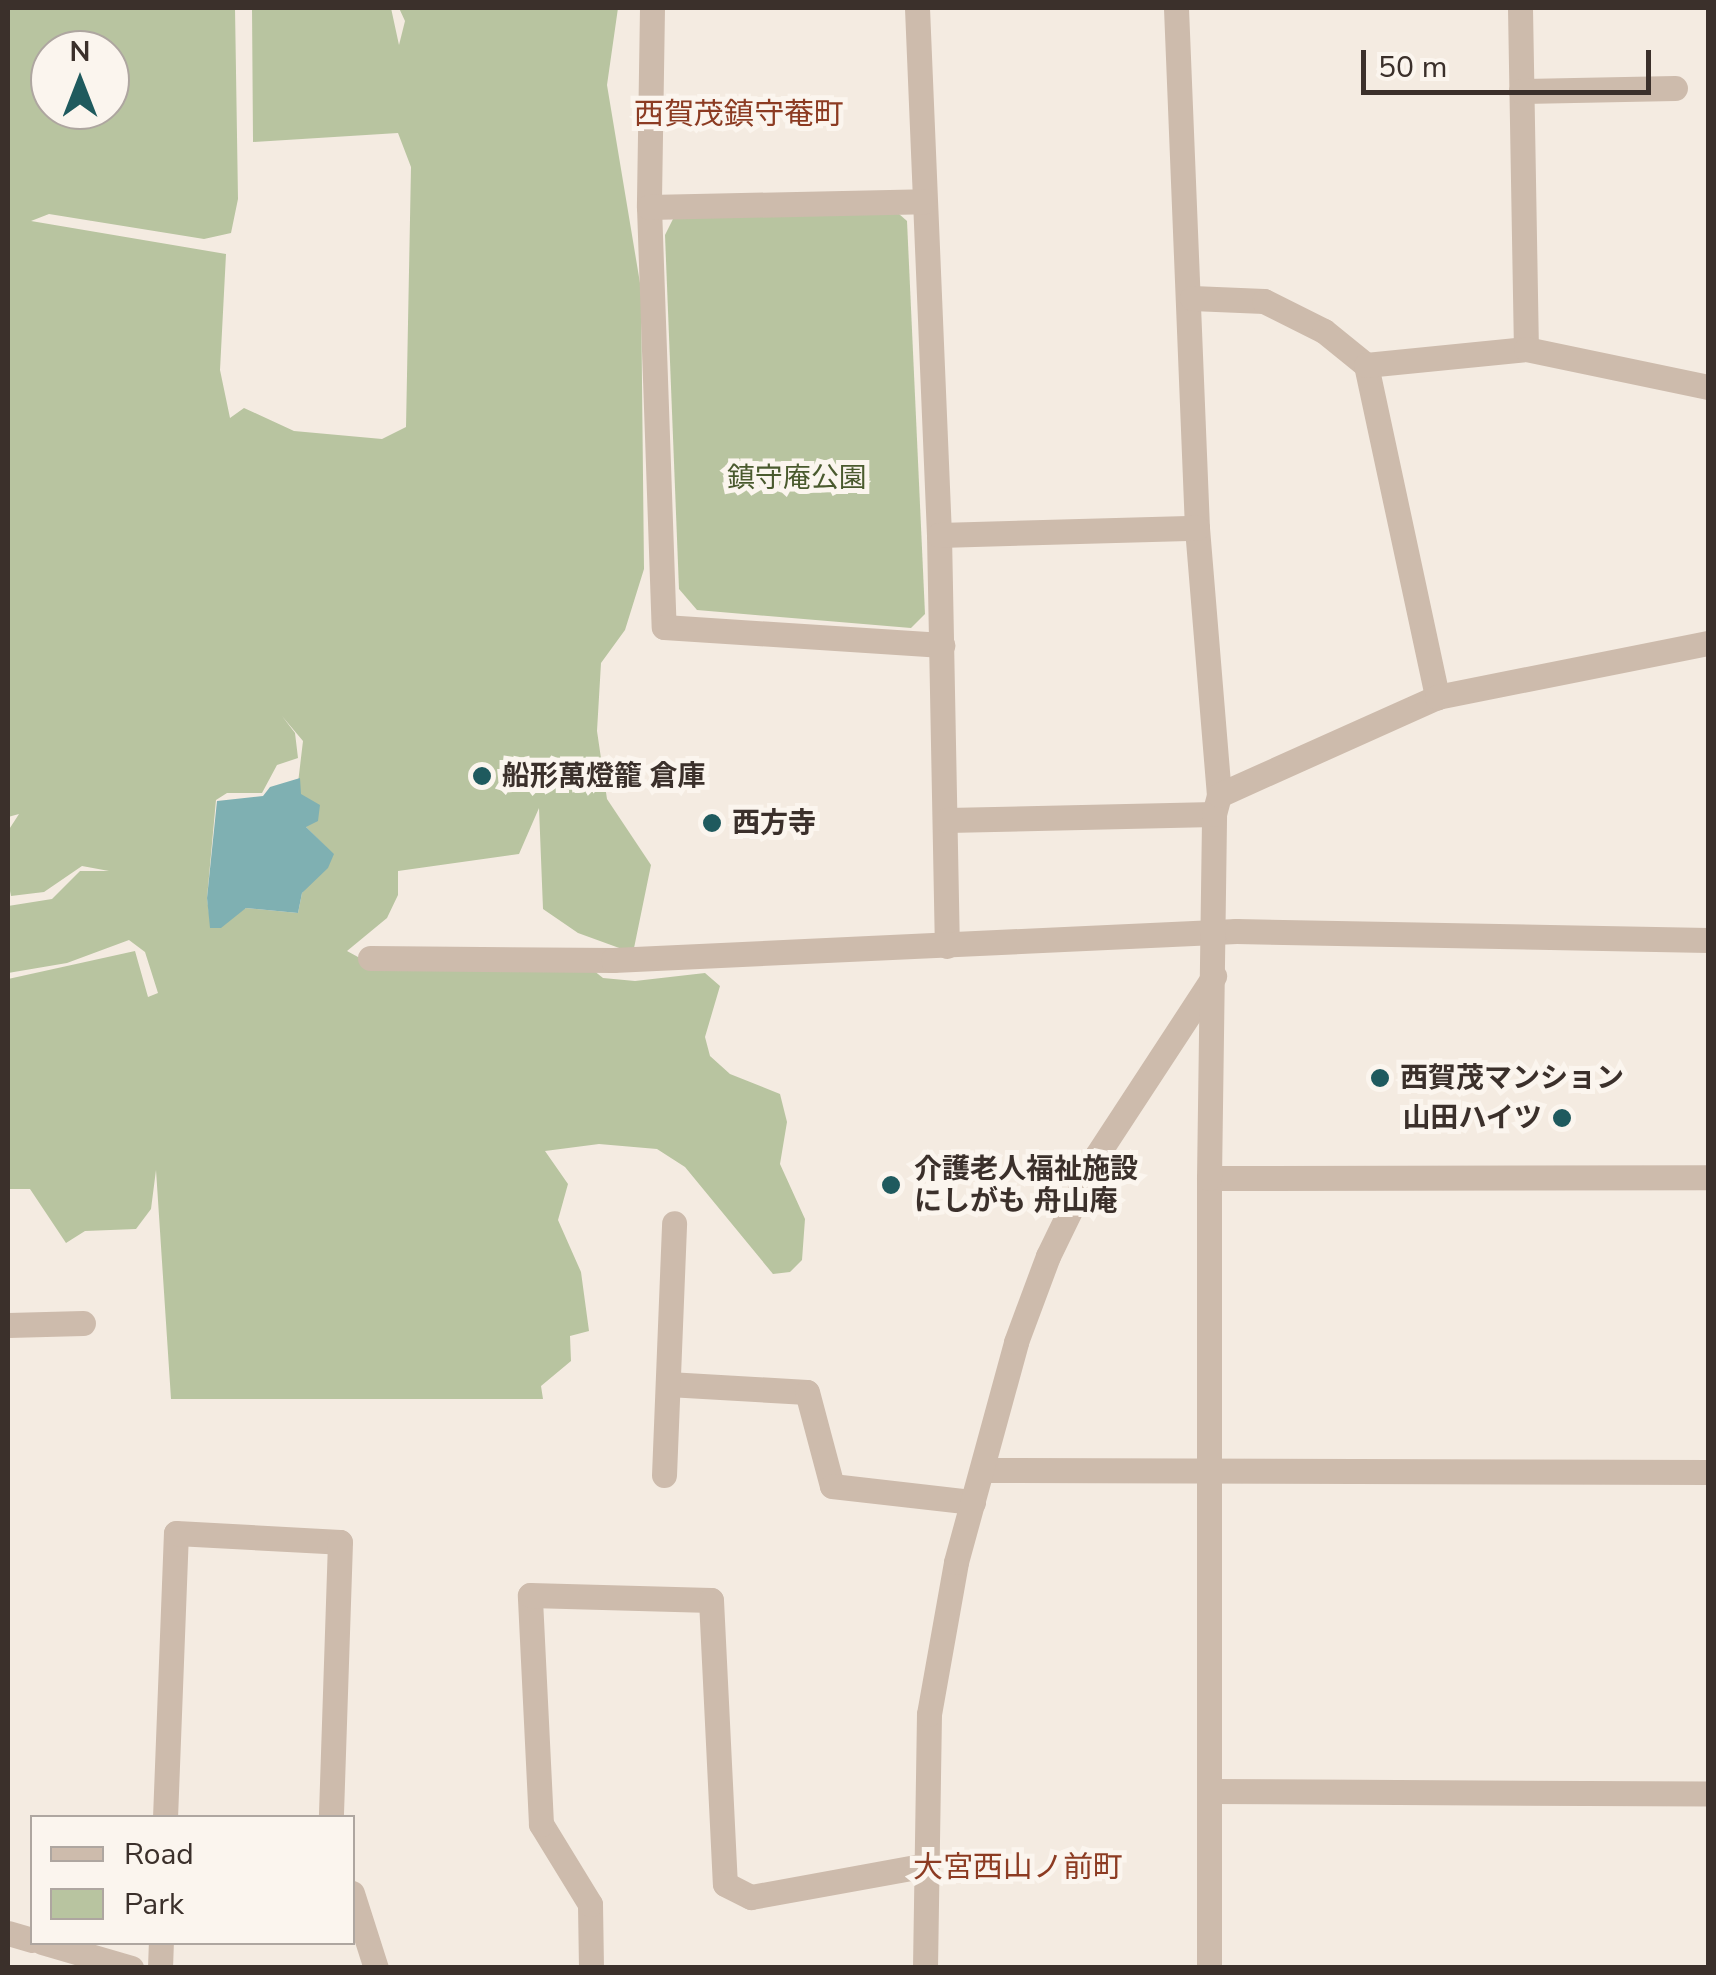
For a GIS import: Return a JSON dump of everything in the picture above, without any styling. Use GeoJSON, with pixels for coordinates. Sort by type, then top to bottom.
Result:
{"type":"FeatureCollection","features":[{"type":"Feature","properties":{"kind":"street"},"geometry":{"type":"LineString","coordinates":[[652,8],[649,206],[664,627],[942,645]]}},
{"type":"Feature","properties":{"kind":"street"},"geometry":{"type":"LineString","coordinates":[[917,8],[939,535],[948,820],[947,946]]}},
{"type":"Feature","properties":{"kind":"street"},"geometry":{"type":"LineString","coordinates":[[1176,8],[1176,124],[1192,298],[1197,528],[1216,804],[1209,1178],[1209,1968]]}},
{"type":"Feature","properties":{"kind":"street"},"geometry":{"type":"LineString","coordinates":[[1520,8],[1526,350]]}},
{"type":"Feature","properties":{"kind":"street"},"geometry":{"type":"LineString","coordinates":[[1521,91],[1675,88]]}},
{"type":"Feature","properties":{"kind":"street"},"geometry":{"type":"LineString","coordinates":[[649,206],[924,201]]}},
{"type":"Feature","properties":{"kind":"street"},"geometry":{"type":"LineString","coordinates":[[1192,298],[1264,302],[1324,331],[1366,365],[1437,698]]}},
{"type":"Feature","properties":{"kind":"street"},"geometry":{"type":"LineString","coordinates":[[1366,365],[1526,350],[1708,386]]}},
{"type":"Feature","properties":{"kind":"street"},"geometry":{"type":"LineString","coordinates":[[939,535],[1197,528]]}},
{"type":"Feature","properties":{"kind":"street"},"geometry":{"type":"LineString","coordinates":[[948,820],[1216,804],[1437,698],[1708,643]]}},
{"type":"Feature","properties":{"kind":"street"},"geometry":{"type":"LineString","coordinates":[[370,958],[613,960],[1214,934],[1708,940]]}},
{"type":"Feature","properties":{"kind":"street"},"geometry":{"type":"LineString","coordinates":[[924,1968],[922,1866],[929,1714],[973,1502],[985,1470],[1016,1342],[1048,1256],[1097,1155],[1214,976]]}},
{"type":"Feature","properties":{"kind":"street"},"geometry":{"type":"LineString","coordinates":[[1209,1178],[1708,1178]]}},
{"type":"Feature","properties":{"kind":"street"},"geometry":{"type":"LineString","coordinates":[[664,1476],[674,1223]]}},
{"type":"Feature","properties":{"kind":"street"},"geometry":{"type":"LineString","coordinates":[[8,1326],[83,1323]]}},
{"type":"Feature","properties":{"kind":"street"},"geometry":{"type":"LineString","coordinates":[[668,1384],[807,1392],[832,1486],[973,1502]]}},
{"type":"Feature","properties":{"kind":"street"},"geometry":{"type":"LineString","coordinates":[[985,1470],[1708,1472]]}},
{"type":"Feature","properties":{"kind":"street"},"geometry":{"type":"LineString","coordinates":[[166,1815],[176,1532],[340,1542],[330,1815]]}},
{"type":"Feature","properties":{"kind":"street"},"geometry":{"type":"LineString","coordinates":[[591,1968],[590,1904],[541,1824],[530,1595],[711,1600],[724,1884],[751,1896],[922,1866]]}},
{"type":"Feature","properties":{"kind":"street"},"geometry":{"type":"LineString","coordinates":[[1209,1792],[1708,1794]]}},
{"type":"Feature","properties":{"kind":"street"},"geometry":{"type":"LineString","coordinates":[[355,1902],[376,1968]]}},
{"type":"Feature","properties":{"kind":"street"},"geometry":{"type":"LineString","coordinates":[[52,1945],[132,1968]]}},
{"type":"Feature","properties":{"kind":"green space"},"geometry":{"type":"Polygon","coordinates":[[[8,8],[235,8],[238,199],[231,233],[204,239],[49,214],[31,221],[226,254],[220,370],[230,418],[244,408],[294,431],[382,439],[406,427],[411,167],[398,133],[253,142],[252,8],[391,8],[399,45],[405,21],[399,8],[618,8],[607,85],[641,289],[644,569],[625,630],[601,663],[597,731],[607,799],[651,865],[633,953],[578,933],[543,909],[539,808],[519,854],[398,871],[398,895],[387,918],[347,951],[369,963],[578,958],[603,978],[635,981],[705,973],[720,986],[705,1037],[710,1056],[730,1074],[780,1094],[787,1122],[780,1164],[805,1219],[802,1260],[790,1272],[773,1274],[685,1167],[657,1149],[599,1144],[545,1151],[568,1184],[558,1220],[581,1272],[589,1331],[570,1336],[571,1361],[541,1386],[543,1399],[171,1399],[156,1170],[151,1209],[136,1229],[85,1231],[66,1243],[30,1189],[8,1189],[8,979],[135,951],[148,997],[158,993],[145,952],[129,940],[67,963],[8,973],[8,906],[52,899],[80,871],[109,871],[82,866],[44,892],[11,896],[8,831],[19,814],[8,817],[8,8]],[[282,716],[295,733],[298,758],[277,765],[262,793],[227,793],[216,800],[207,898],[211,928],[246,908],[298,913],[302,893],[333,854],[306,827],[298,783],[303,741],[282,716]]]}},
{"type":"Feature","properties":{"kind":"green space","name":"鎮守庵公園"},"geometry":{"type":"Polygon","coordinates":[[[891,207],[907,221],[925,614],[911,628],[697,610],[679,589],[665,235],[674,217],[891,207]]]}},
{"type":"Feature","properties":{"kind":"water"},"geometry":{"type":"Polygon","coordinates":[[[300,778],[301,794],[320,805],[318,821],[306,827],[334,854],[328,868],[302,893],[298,913],[246,908],[221,928],[210,928],[207,898],[217,801],[263,796],[270,787],[300,778]]]}},
{"type":"Feature","properties":{"kind":"place","name":"船形萬燈籠 倉庫"},"geometry":{"type":"Point","coordinates":[482,776]}},
{"type":"Feature","properties":{"kind":"place","name":"西方寺"},"geometry":{"type":"Point","coordinates":[712,823]}},
{"type":"Feature","properties":{"kind":"place","name":"西賀茂マンション"},"geometry":{"type":"Point","coordinates":[1380,1078]}},
{"type":"Feature","properties":{"kind":"place","name":"山田ハイツ"},"geometry":{"type":"Point","coordinates":[1562,1118]}},
{"type":"Feature","properties":{"kind":"place","name":"介護老人福祉施設 にしがも 舟山庵"},"geometry":{"type":"Point","coordinates":[891,1185]}},
{"type":"Feature","properties":{"kind":"district","name":"西賀茂鎮守菴町"},"geometry":{"type":"Point","coordinates":[739,115]}},
{"type":"Feature","properties":{"kind":"district","name":"大宮西山ノ前町"},"geometry":{"type":"Point","coordinates":[1018,1868]}}]}
